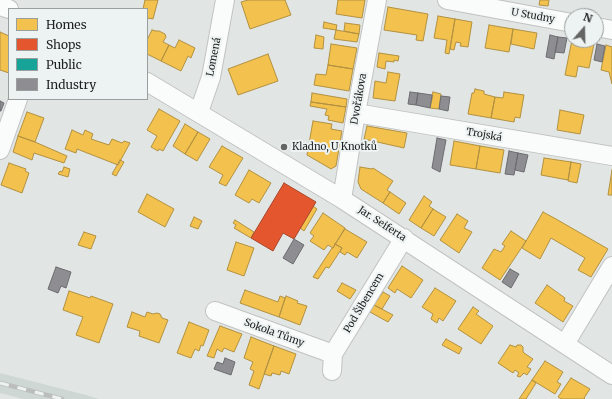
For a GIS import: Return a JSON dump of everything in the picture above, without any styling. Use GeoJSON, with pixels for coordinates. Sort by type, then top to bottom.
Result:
{"type":"FeatureCollection","features":[{"type":"Feature","properties":{"kind":"street","name":"Lomená"},"geometry":{"type":"LineString","coordinates":[[199,112],[211,77],[225,0]]}},
{"type":"Feature","properties":{"kind":"street","name":"Dvořákova"},"geometry":{"type":"LineString","coordinates":[[342,199],[377,0]]}},
{"type":"Feature","properties":{"kind":"street","name":"U Studny"},"geometry":{"type":"LineString","coordinates":[[447,0],[564,22]]}},
{"type":"Feature","properties":{"kind":"street","name":"Jar. Seiferta"},"geometry":{"type":"LineString","coordinates":[[148,83],[342,199],[612,374]]}},
{"type":"Feature","properties":{"kind":"street"},"geometry":{"type":"LineString","coordinates":[[0,150],[18,100]]}},
{"type":"Feature","properties":{"kind":"street","name":"Trojská"},"geometry":{"type":"LineString","coordinates":[[356,113],[612,156]]}},
{"type":"Feature","properties":{"kind":"street","name":"Pod Šibencem"},"geometry":{"type":"LineString","coordinates":[[332,363],[404,238]]}},
{"type":"Feature","properties":{"kind":"street"},"geometry":{"type":"LineString","coordinates":[[565,344],[612,266]]}},
{"type":"Feature","properties":{"kind":"street","name":"Sokola Tůmy"},"geometry":{"type":"LineString","coordinates":[[215,311],[332,363]]}},
{"type":"Feature","properties":{"kind":"shaded area"},"geometry":{"type":"Polygon","coordinates":[[[0,373],[99,399],[23,399],[0,393],[0,373]]]}},
{"type":"Feature","properties":{"kind":"building: Homes"},"geometry":{"type":"Polygon","coordinates":[[[145,0],[158,0],[153,19],[148,18],[148,8],[143,8],[145,0]]]}},
{"type":"Feature","properties":{"kind":"building: Homes"},"geometry":{"type":"Polygon","coordinates":[[[248,0],[285,0],[291,15],[250,29],[241,2],[248,0]]]}},
{"type":"Feature","properties":{"kind":"building: Homes"},"geometry":{"type":"Polygon","coordinates":[[[338,0],[365,0],[362,18],[336,14],[338,0]]]}},
{"type":"Feature","properties":{"kind":"building: Homes"},"geometry":{"type":"Polygon","coordinates":[[[540,0],[549,0],[548,6],[539,5],[540,0]]]}},
{"type":"Feature","properties":{"kind":"building: Homes"},"geometry":{"type":"Polygon","coordinates":[[[388,7],[428,14],[423,41],[416,40],[417,35],[384,30],[388,7]]]}},
{"type":"Feature","properties":{"kind":"building: Homes"},"geometry":{"type":"Polygon","coordinates":[[[438,16],[455,19],[449,54],[445,53],[447,40],[434,38],[438,16]]]}},
{"type":"Feature","properties":{"kind":"building: Homes"},"geometry":{"type":"Polygon","coordinates":[[[455,19],[472,22],[468,47],[460,46],[461,43],[456,42],[454,50],[450,49],[455,19]]]}},
{"type":"Feature","properties":{"kind":"building: Homes"},"geometry":{"type":"Polygon","coordinates":[[[324,22],[337,25],[336,30],[323,28],[324,22]]]}},
{"type":"Feature","properties":{"kind":"building: Homes"},"geometry":{"type":"Polygon","coordinates":[[[345,23],[360,25],[359,34],[344,31],[345,23]]]}},
{"type":"Feature","properties":{"kind":"building: Homes"},"geometry":{"type":"Polygon","coordinates":[[[489,25],[513,29],[509,52],[485,48],[489,25]]]}},
{"type":"Feature","properties":{"kind":"building: Homes"},"geometry":{"type":"Polygon","coordinates":[[[513,29],[537,33],[534,49],[511,44],[513,29]]]}},
{"type":"Feature","properties":{"kind":"building: Homes"},"geometry":{"type":"Polygon","coordinates":[[[152,30],[165,34],[166,37],[163,42],[169,45],[161,61],[148,54],[148,38],[152,30]]]}},
{"type":"Feature","properties":{"kind":"building: Homes"},"geometry":{"type":"Polygon","coordinates":[[[336,30],[359,34],[357,42],[334,39],[336,30]]]}},
{"type":"Feature","properties":{"kind":"building: Homes"},"geometry":{"type":"Polygon","coordinates":[[[0,32],[8,36],[8,73],[0,70],[0,32]]]}},
{"type":"Feature","properties":{"kind":"building: Homes"},"geometry":{"type":"Polygon","coordinates":[[[316,35],[324,37],[323,49],[314,48],[316,35]]]}},
{"type":"Feature","properties":{"kind":"building: Homes"},"geometry":{"type":"Polygon","coordinates":[[[179,40],[195,48],[191,58],[188,56],[181,71],[161,61],[169,45],[175,48],[179,40]]]}},
{"type":"Feature","properties":{"kind":"building: Homes"},"geometry":{"type":"Polygon","coordinates":[[[331,44],[357,48],[353,69],[328,65],[331,44]]]}},
{"type":"Feature","properties":{"kind":"building: Homes"},"geometry":{"type":"Polygon","coordinates":[[[606,45],[612,47],[612,84],[609,72],[601,70],[606,45]]]}},
{"type":"Feature","properties":{"kind":"building: Homes"},"geometry":{"type":"Polygon","coordinates":[[[570,48],[593,48],[589,68],[578,66],[576,77],[565,75],[570,48]]]}},
{"type":"Feature","properties":{"kind":"building: Homes"},"geometry":{"type":"Polygon","coordinates":[[[379,53],[399,56],[398,61],[386,61],[385,69],[377,67],[379,53]]]}},
{"type":"Feature","properties":{"kind":"building: Homes"},"geometry":{"type":"Polygon","coordinates":[[[268,54],[278,81],[238,95],[228,69],[268,54]]]}},
{"type":"Feature","properties":{"kind":"building: Homes"},"geometry":{"type":"Polygon","coordinates":[[[328,65],[353,69],[349,91],[314,85],[316,74],[326,75],[328,65]]]}},
{"type":"Feature","properties":{"kind":"building: Homes"},"geometry":{"type":"Polygon","coordinates":[[[388,72],[400,74],[395,101],[373,98],[375,81],[386,83],[388,72]]]}},
{"type":"Feature","properties":{"kind":"building: Homes"},"geometry":{"type":"Polygon","coordinates":[[[475,89],[484,91],[484,94],[495,97],[491,118],[468,114],[472,93],[474,93],[475,89]]]}},
{"type":"Feature","properties":{"kind":"building: Homes"},"geometry":{"type":"Polygon","coordinates":[[[433,92],[441,94],[439,109],[430,108],[433,92]]]}},
{"type":"Feature","properties":{"kind":"building: Homes"},"geometry":{"type":"Polygon","coordinates":[[[504,92],[524,95],[520,118],[515,117],[514,122],[491,118],[495,97],[503,98],[504,92]]]}},
{"type":"Feature","properties":{"kind":"building: Homes"},"geometry":{"type":"Polygon","coordinates":[[[312,93],[347,99],[346,107],[311,102],[312,93]]]}},
{"type":"Feature","properties":{"kind":"building: Homes"},"geometry":{"type":"Polygon","coordinates":[[[311,102],[346,107],[343,123],[328,120],[329,116],[325,115],[327,109],[310,106],[311,102]]]}},
{"type":"Feature","properties":{"kind":"building: Homes"},"geometry":{"type":"Polygon","coordinates":[[[159,109],[180,121],[163,151],[159,149],[158,151],[151,147],[157,136],[147,130],[159,109]]]}},
{"type":"Feature","properties":{"kind":"building: Homes"},"geometry":{"type":"Polygon","coordinates":[[[560,110],[584,115],[580,134],[557,130],[560,110]]]}},
{"type":"Feature","properties":{"kind":"building: Homes"},"geometry":{"type":"Polygon","coordinates":[[[27,112],[44,118],[35,142],[18,136],[27,112]]]}},
{"type":"Feature","properties":{"kind":"building: Homes"},"geometry":{"type":"Polygon","coordinates":[[[313,121],[332,124],[331,129],[342,131],[336,166],[331,169],[307,155],[313,121]]]}},
{"type":"Feature","properties":{"kind":"building: Homes"},"geometry":{"type":"Polygon","coordinates":[[[185,124],[198,132],[185,154],[173,146],[185,124]]]}},
{"type":"Feature","properties":{"kind":"building: Homes"},"geometry":{"type":"Polygon","coordinates":[[[367,126],[407,133],[404,148],[364,139],[367,126]]]}},
{"type":"Feature","properties":{"kind":"building: Homes"},"geometry":{"type":"Polygon","coordinates":[[[72,130],[83,135],[85,130],[93,134],[91,139],[109,145],[112,139],[122,143],[124,141],[130,143],[118,165],[77,149],[76,153],[65,149],[72,130]]]}},
{"type":"Feature","properties":{"kind":"building: Homes"},"geometry":{"type":"Polygon","coordinates":[[[198,132],[210,139],[197,161],[185,154],[198,132]]]}},
{"type":"Feature","properties":{"kind":"building: Homes"},"geometry":{"type":"Polygon","coordinates":[[[18,136],[67,156],[64,163],[34,153],[32,160],[13,152],[18,136]]]}},
{"type":"Feature","properties":{"kind":"building: Homes"},"geometry":{"type":"Polygon","coordinates":[[[454,141],[480,146],[476,169],[450,165],[454,141]]]}},
{"type":"Feature","properties":{"kind":"building: Homes"},"geometry":{"type":"Polygon","coordinates":[[[222,146],[243,158],[226,186],[219,183],[223,175],[209,167],[222,146]]]}},
{"type":"Feature","properties":{"kind":"building: Homes"},"geometry":{"type":"Polygon","coordinates":[[[480,146],[504,150],[500,173],[476,169],[480,146]]]}},
{"type":"Feature","properties":{"kind":"building: Homes"},"geometry":{"type":"Polygon","coordinates":[[[544,158],[571,162],[568,180],[541,175],[544,158]]]}},
{"type":"Feature","properties":{"kind":"building: Homes"},"geometry":{"type":"Polygon","coordinates":[[[120,160],[124,162],[116,176],[112,174],[120,160]]]}},
{"type":"Feature","properties":{"kind":"building: Homes"},"geometry":{"type":"Polygon","coordinates":[[[571,162],[581,164],[577,183],[568,181],[571,162]]]}},
{"type":"Feature","properties":{"kind":"building: Homes"},"geometry":{"type":"Polygon","coordinates":[[[9,163],[26,169],[25,171],[29,173],[22,193],[1,185],[9,163]]]}},
{"type":"Feature","properties":{"kind":"building: Homes"},"geometry":{"type":"Polygon","coordinates":[[[64,167],[70,169],[68,177],[58,174],[60,171],[62,172],[64,167]]]}},
{"type":"Feature","properties":{"kind":"building: Homes"},"geometry":{"type":"Polygon","coordinates":[[[360,167],[373,168],[393,181],[387,190],[390,192],[383,203],[361,189],[358,182],[360,167]]]}},
{"type":"Feature","properties":{"kind":"building: Homes"},"geometry":{"type":"Polygon","coordinates":[[[249,170],[271,183],[259,203],[252,199],[249,203],[235,195],[249,170]]]}},
{"type":"Feature","properties":{"kind":"building: Homes"},"geometry":{"type":"Polygon","coordinates":[[[612,170],[612,195],[608,195],[612,170]]]}},
{"type":"Feature","properties":{"kind":"building: Homes"},"geometry":{"type":"Polygon","coordinates":[[[390,192],[406,203],[399,214],[383,203],[390,192]]]}},
{"type":"Feature","properties":{"kind":"building: Homes"},"geometry":{"type":"Polygon","coordinates":[[[147,194],[174,209],[165,227],[138,212],[147,194]]]}},
{"type":"Feature","properties":{"kind":"building: Homes"},"geometry":{"type":"Polygon","coordinates":[[[424,196],[432,202],[429,206],[433,209],[421,228],[409,220],[424,196]]]}},
{"type":"Feature","properties":{"kind":"building: Homes"},"geometry":{"type":"Polygon","coordinates":[[[313,206],[317,209],[304,231],[300,228],[313,206]]]}},
{"type":"Feature","properties":{"kind":"building: Homes"},"geometry":{"type":"Polygon","coordinates":[[[433,209],[446,217],[434,236],[421,228],[433,209]]]}},
{"type":"Feature","properties":{"kind":"building: Homes"},"geometry":{"type":"Polygon","coordinates":[[[543,212],[608,249],[591,277],[578,270],[585,258],[551,238],[540,259],[522,248],[543,212]]]}},
{"type":"Feature","properties":{"kind":"building: Homes"},"geometry":{"type":"Polygon","coordinates":[[[323,213],[345,228],[333,248],[328,245],[324,250],[310,241],[314,236],[310,233],[323,213]]]}},
{"type":"Feature","properties":{"kind":"building: Homes"},"geometry":{"type":"Polygon","coordinates":[[[457,214],[468,221],[464,228],[472,232],[459,253],[440,240],[457,214]]]}},
{"type":"Feature","properties":{"kind":"building: Homes"},"geometry":{"type":"Polygon","coordinates":[[[194,217],[202,221],[198,229],[190,226],[194,217]]]}},
{"type":"Feature","properties":{"kind":"building: Homes"},"geometry":{"type":"Polygon","coordinates":[[[235,220],[254,232],[251,238],[234,228],[236,225],[233,223],[235,220]]]}},
{"type":"Feature","properties":{"kind":"building: Homes"},"geometry":{"type":"Polygon","coordinates":[[[345,229],[367,242],[357,258],[347,252],[345,255],[340,252],[342,248],[335,244],[345,229]]]}},
{"type":"Feature","properties":{"kind":"building: Homes"},"geometry":{"type":"Polygon","coordinates":[[[511,231],[526,241],[500,280],[482,268],[494,249],[501,252],[505,246],[502,244],[511,231]]]}},
{"type":"Feature","properties":{"kind":"building: Homes"},"geometry":{"type":"Polygon","coordinates":[[[84,232],[96,236],[91,249],[78,245],[84,232]]]}},
{"type":"Feature","properties":{"kind":"building: Homes"},"geometry":{"type":"Polygon","coordinates":[[[236,242],[254,248],[244,276],[227,270],[236,242]]]}},
{"type":"Feature","properties":{"kind":"building: Homes"},"geometry":{"type":"Polygon","coordinates":[[[335,244],[342,248],[329,268],[326,267],[318,279],[313,277],[333,248],[335,244]]]}},
{"type":"Feature","properties":{"kind":"building: Homes"},"geometry":{"type":"Polygon","coordinates":[[[402,266],[423,280],[411,298],[397,289],[395,293],[388,288],[402,266]]]}},
{"type":"Feature","properties":{"kind":"building: Homes"},"geometry":{"type":"Polygon","coordinates":[[[342,283],[356,290],[350,299],[337,291],[342,283]]]}},
{"type":"Feature","properties":{"kind":"building: Homes"},"geometry":{"type":"Polygon","coordinates":[[[547,285],[565,298],[564,301],[573,306],[563,322],[535,303],[547,285]]]}},
{"type":"Feature","properties":{"kind":"building: Homes"},"geometry":{"type":"Polygon","coordinates":[[[435,288],[456,301],[443,321],[439,318],[437,323],[431,319],[433,314],[422,307],[435,288]]]}},
{"type":"Feature","properties":{"kind":"building: Homes"},"geometry":{"type":"Polygon","coordinates":[[[245,290],[278,302],[280,296],[285,298],[279,317],[240,303],[245,290]]]}},
{"type":"Feature","properties":{"kind":"building: Homes"},"geometry":{"type":"Polygon","coordinates":[[[69,291],[90,298],[91,296],[113,304],[99,343],[76,335],[83,317],[63,310],[69,291]]]}},
{"type":"Feature","properties":{"kind":"building: Homes"},"geometry":{"type":"Polygon","coordinates":[[[383,292],[390,296],[382,309],[374,305],[383,292]]]}},
{"type":"Feature","properties":{"kind":"building: Homes"},"geometry":{"type":"Polygon","coordinates":[[[286,296],[298,301],[297,303],[307,306],[300,325],[279,317],[286,296]]]}},
{"type":"Feature","properties":{"kind":"building: Homes"},"geometry":{"type":"Polygon","coordinates":[[[374,305],[393,315],[388,322],[370,312],[374,305]]]}},
{"type":"Feature","properties":{"kind":"building: Homes"},"geometry":{"type":"Polygon","coordinates":[[[473,307],[479,311],[476,314],[493,326],[481,344],[458,329],[473,307]]]}},
{"type":"Feature","properties":{"kind":"building: Homes"},"geometry":{"type":"Polygon","coordinates":[[[132,312],[145,317],[147,312],[153,314],[157,313],[160,314],[162,318],[168,320],[159,343],[139,336],[140,331],[127,327],[132,312]]]}},
{"type":"Feature","properties":{"kind":"building: Homes"},"geometry":{"type":"Polygon","coordinates":[[[189,322],[209,330],[203,346],[201,345],[199,351],[195,349],[191,358],[177,353],[189,322]]]}},
{"type":"Feature","properties":{"kind":"building: Homes"},"geometry":{"type":"Polygon","coordinates":[[[220,326],[242,334],[234,352],[224,348],[222,352],[217,349],[214,358],[207,356],[220,326]]]}},
{"type":"Feature","properties":{"kind":"building: Homes"},"geometry":{"type":"Polygon","coordinates":[[[251,337],[274,346],[259,389],[249,385],[254,371],[250,369],[253,362],[244,358],[251,337]]]}},
{"type":"Feature","properties":{"kind":"building: Homes"},"geometry":{"type":"Polygon","coordinates":[[[446,339],[462,348],[459,354],[442,345],[446,339]]]}},
{"type":"Feature","properties":{"kind":"building: Homes"},"geometry":{"type":"Polygon","coordinates":[[[510,345],[516,347],[517,345],[521,345],[523,347],[523,352],[533,359],[527,367],[531,369],[527,375],[524,373],[520,377],[517,376],[519,373],[515,370],[513,373],[498,363],[510,345]]]}},
{"type":"Feature","properties":{"kind":"building: Homes"},"geometry":{"type":"Polygon","coordinates":[[[274,346],[296,354],[289,374],[281,371],[280,375],[272,373],[271,376],[264,374],[274,346]]]}},
{"type":"Feature","properties":{"kind":"building: Homes"},"geometry":{"type":"Polygon","coordinates":[[[545,361],[563,372],[557,382],[561,384],[555,394],[532,380],[545,361]]]}},
{"type":"Feature","properties":{"kind":"building: Homes"},"geometry":{"type":"Polygon","coordinates":[[[571,378],[590,389],[584,398],[585,399],[561,399],[558,397],[571,378]]]}},
{"type":"Feature","properties":{"kind":"building: Homes"},"geometry":{"type":"Polygon","coordinates":[[[532,380],[536,383],[526,399],[519,399],[532,380]]]}},
{"type":"Feature","properties":{"kind":"building: Shops"},"geometry":{"type":"Polygon","coordinates":[[[284,183],[316,202],[294,239],[283,233],[273,251],[251,238],[284,183]]]}},
{"type":"Feature","properties":{"kind":"building: Public"},"geometry":{"type":"Polygon","coordinates":[[[295,143],[301,146],[299,151],[293,147],[295,143]]]}},
{"type":"Feature","properties":{"kind":"building: Industry"},"geometry":{"type":"Polygon","coordinates":[[[550,35],[558,37],[554,59],[546,57],[550,35]]]}},
{"type":"Feature","properties":{"kind":"building: Industry"},"geometry":{"type":"Polygon","coordinates":[[[558,37],[564,38],[564,53],[555,52],[558,37]]]}},
{"type":"Feature","properties":{"kind":"building: Industry"},"geometry":{"type":"Polygon","coordinates":[[[605,46],[602,62],[594,60],[596,48],[604,48],[605,46]]]}},
{"type":"Feature","properties":{"kind":"building: Industry"},"geometry":{"type":"Polygon","coordinates":[[[410,92],[418,93],[416,105],[408,104],[410,92]]]}},
{"type":"Feature","properties":{"kind":"building: Industry"},"geometry":{"type":"Polygon","coordinates":[[[418,93],[432,95],[430,108],[416,105],[418,93]]]}},
{"type":"Feature","properties":{"kind":"building: Industry"},"geometry":{"type":"Polygon","coordinates":[[[441,96],[450,97],[448,111],[439,109],[441,96]]]}},
{"type":"Feature","properties":{"kind":"building: Industry"},"geometry":{"type":"Polygon","coordinates":[[[0,101],[4,103],[1,111],[0,111],[0,101]]]}},
{"type":"Feature","properties":{"kind":"building: Industry"},"geometry":{"type":"Polygon","coordinates":[[[437,138],[446,140],[440,172],[432,168],[437,138]]]}},
{"type":"Feature","properties":{"kind":"building: Industry"},"geometry":{"type":"Polygon","coordinates":[[[509,151],[518,153],[514,175],[505,174],[509,151]]]}},
{"type":"Feature","properties":{"kind":"building: Industry"},"geometry":{"type":"Polygon","coordinates":[[[518,153],[528,155],[524,172],[515,170],[518,153]]]}},
{"type":"Feature","properties":{"kind":"building: Industry"},"geometry":{"type":"Polygon","coordinates":[[[294,239],[304,245],[293,264],[283,258],[294,239]]]}},
{"type":"Feature","properties":{"kind":"building: Industry"},"geometry":{"type":"Polygon","coordinates":[[[56,267],[71,272],[66,288],[61,286],[58,293],[48,289],[56,267]]]}},
{"type":"Feature","properties":{"kind":"building: Industry"},"geometry":{"type":"Polygon","coordinates":[[[510,269],[519,274],[511,288],[502,282],[510,269]]]}},
{"type":"Feature","properties":{"kind":"building: Industry"},"geometry":{"type":"Polygon","coordinates":[[[225,358],[235,362],[231,375],[214,369],[217,362],[223,364],[225,358]]]}},
{"type":"Feature","properties":{"kind":"railway"},"geometry":{"type":"LineString","coordinates":[[0,383],[62,399]]}},
{"type":"Feature","properties":{"kind":"place","name":"Kladno, U Knotků"},"geometry":{"type":"Point","coordinates":[284,147]}}]}
